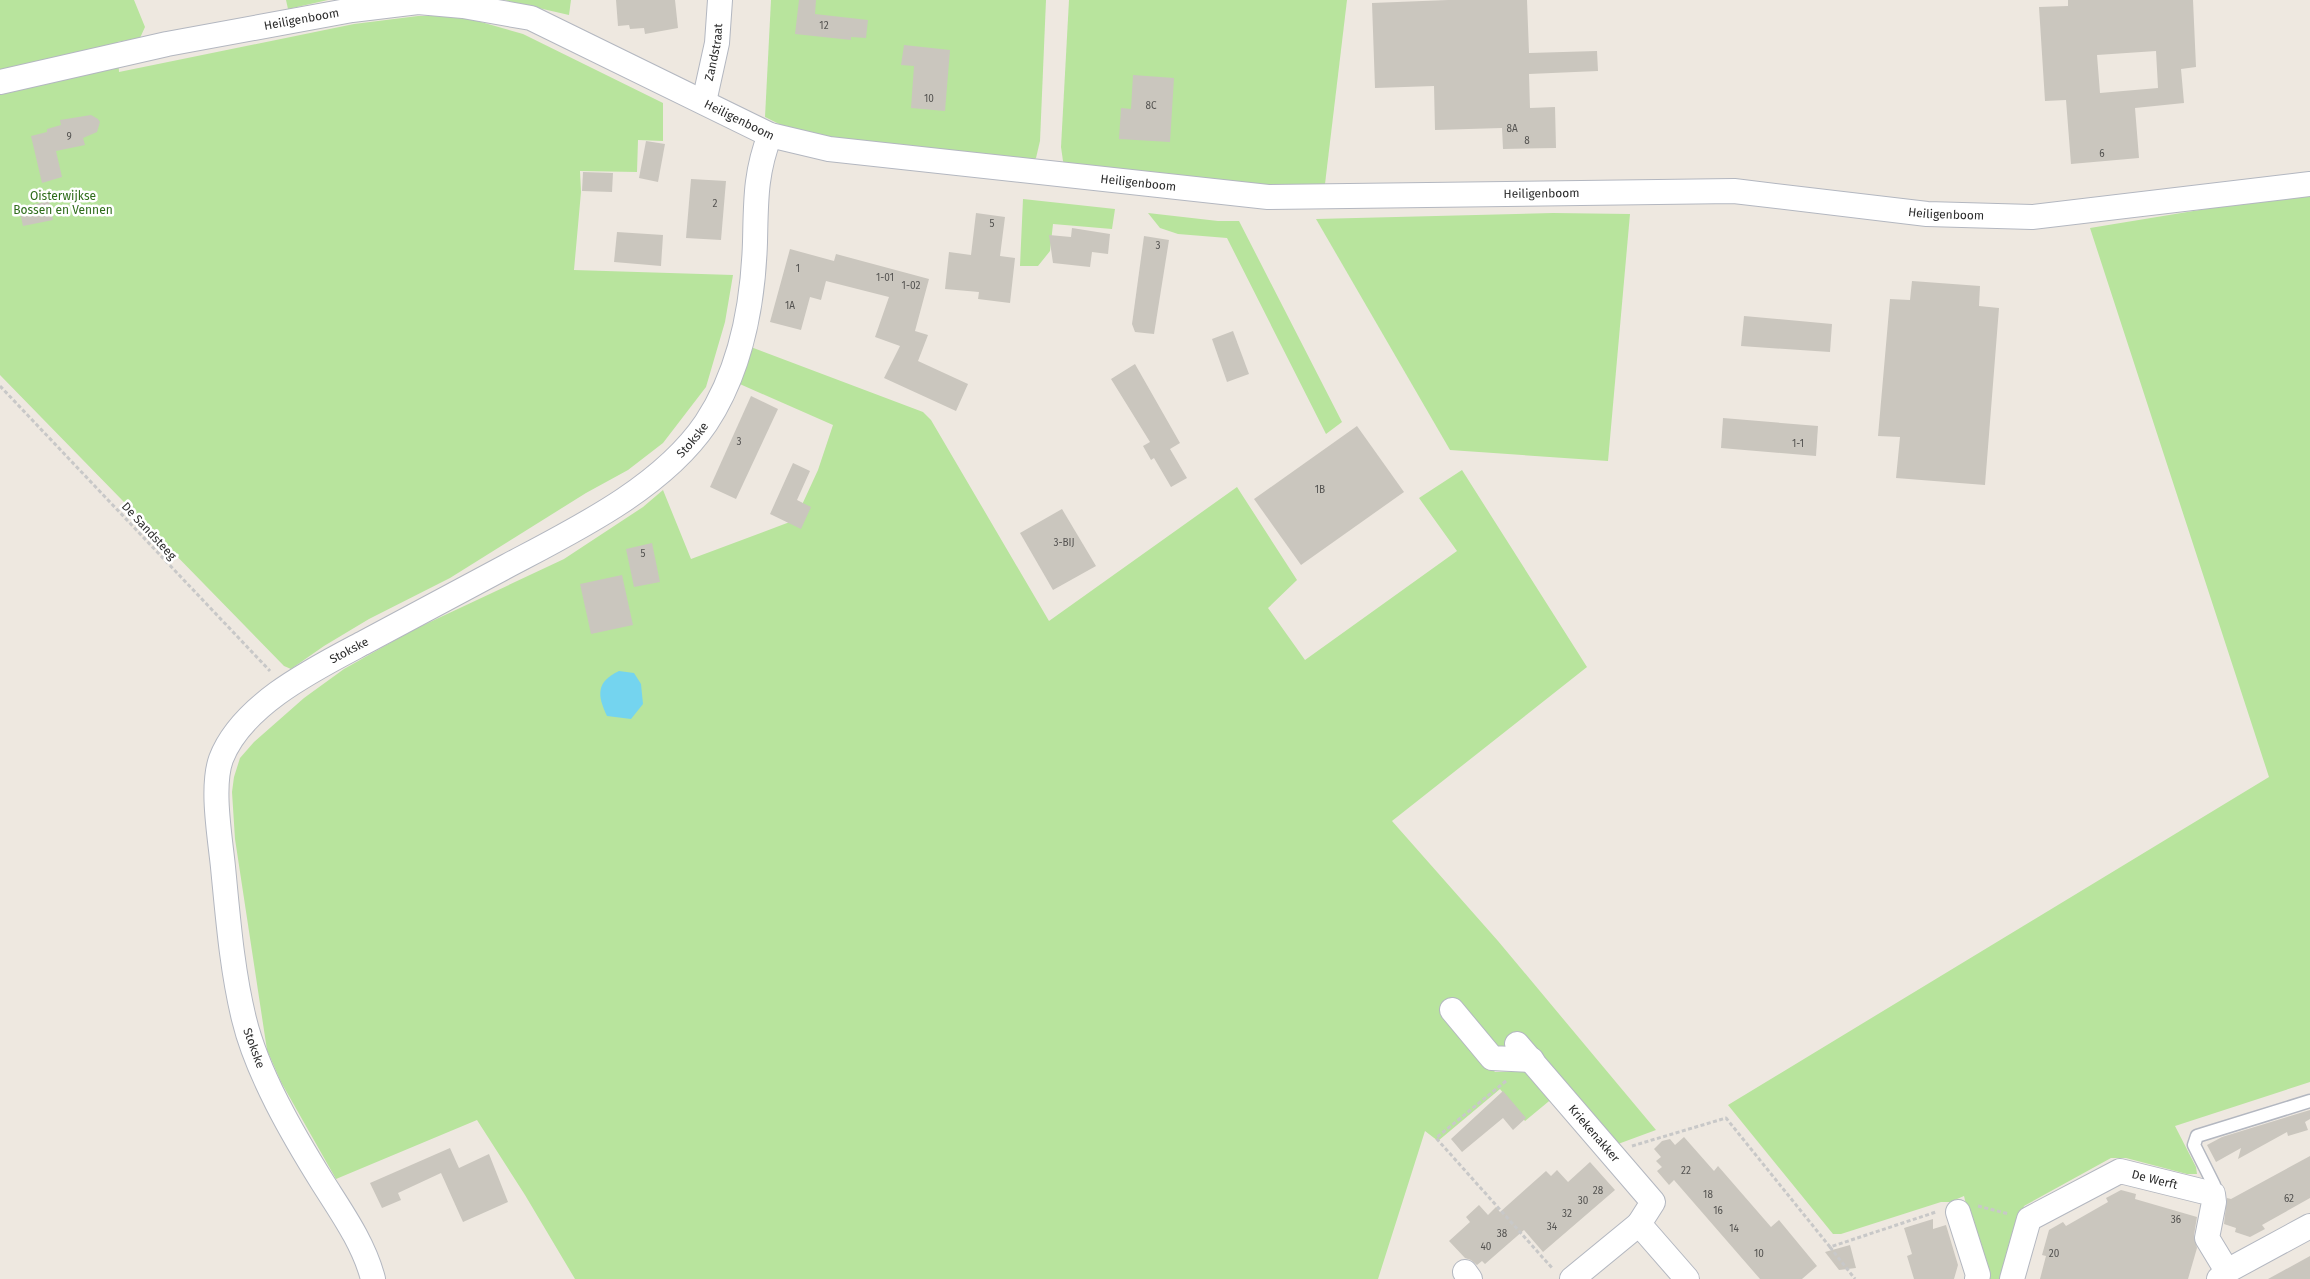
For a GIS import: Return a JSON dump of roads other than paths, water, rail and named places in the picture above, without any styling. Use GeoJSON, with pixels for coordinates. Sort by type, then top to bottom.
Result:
{"type":"FeatureCollection","features":[{"type":"Feature","properties":{"kind":"street","name":"Zandstraat"},"geometry":{"type":"LineString","coordinates":[[704,102],[717,43],[720,0]]}},
{"type":"Feature","properties":{"kind":"street","name":"Heiligenboom"},"geometry":{"type":"LineString","coordinates":[[0,82],[186,41],[352,10],[418,2],[463,6],[532,18],[770,135],[828,149],[1268,197],[1734,191],[1927,214],[2032,217],[2310,184]]}},
{"type":"Feature","properties":{"kind":"street","name":"Stokske"},"geometry":{"type":"LineString","coordinates":[[373,1279],[368,1259],[307,1157],[265,1076],[245,1025],[234,968],[217,807],[220,761],[236,731],[257,710],[286,688],[336,657],[598,517],[660,473],[682,453],[704,425],[718,402],[740,346],[750,304],[753,276],[757,178],[762,155],[770,135]]}},
{"type":"Feature","properties":{"kind":"street","name":"Kriekenakker"},"geometry":{"type":"LineString","coordinates":[[1452,1010],[1492,1058],[1525,1052],[1653,1202],[1639,1224],[1564,1275]]}},
{"type":"Feature","properties":{"kind":"street","name":"De Werft"},"geometry":{"type":"LineString","coordinates":[[2012,1279],[2029,1219],[2120,1171],[2213,1194]]}},
{"type":"Feature","properties":{"kind":"street"},"geometry":{"type":"LineString","coordinates":[[2213,1194],[2214,1202],[2207,1238],[2223,1275],[2310,1226]]}},
{"type":"Feature","properties":{"kind":"street"},"geometry":{"type":"LineString","coordinates":[[1955,1209],[1978,1275],[1977,1279]]}},
{"type":"Feature","properties":{"kind":"street"},"geometry":{"type":"LineString","coordinates":[[1639,1224],[1687,1279]]}},
{"type":"Feature","properties":{"kind":"lane"},"geometry":{"type":"LineString","coordinates":[[2213,1194],[2214,1186],[2194,1145],[2197,1136],[2310,1101]]}},
{"type":"Feature","properties":{"kind":"water"},"geometry":{"type":"Polygon","coordinates":[[[619,671],[634,673],[641,684],[643,704],[631,719],[607,716],[601,702],[602,685],[611,675],[619,671]]]}},
{"type":"Feature","properties":{"kind":"park label","name":"Oisterwijkse Bossen en Vennen"},"geometry":{"type":"Point","coordinates":[63,203]}}]}
